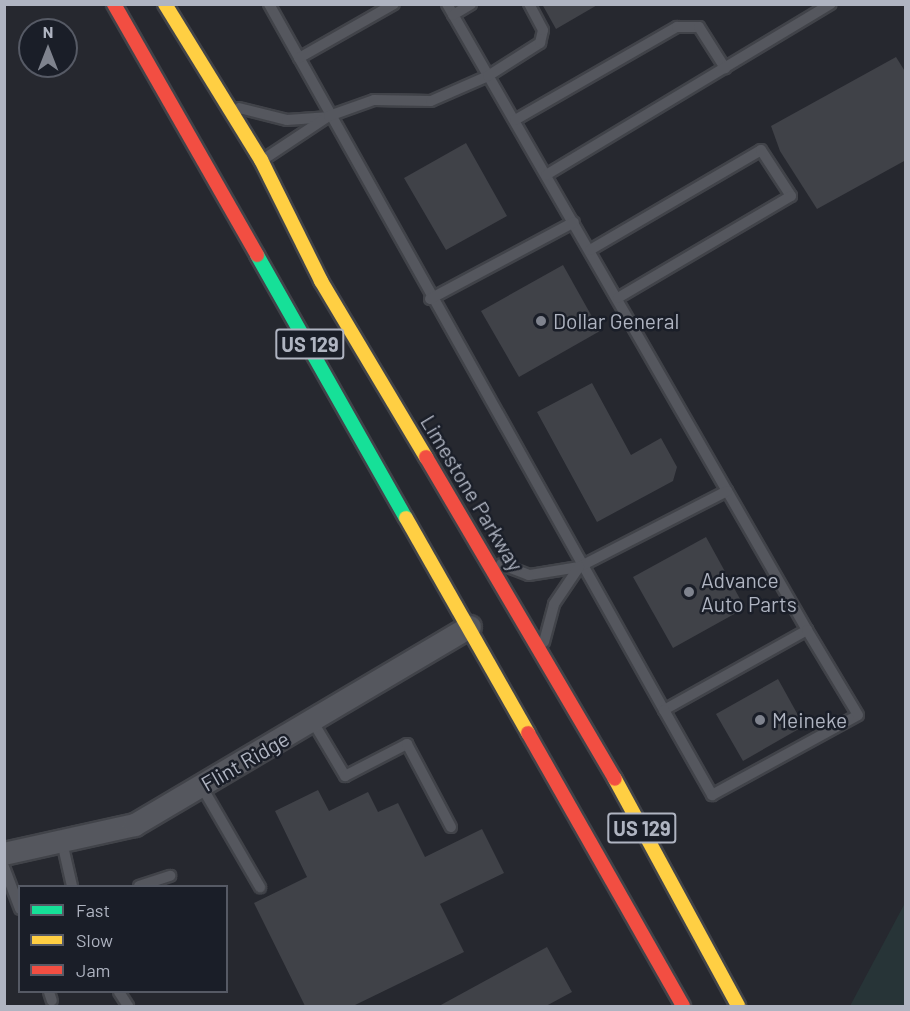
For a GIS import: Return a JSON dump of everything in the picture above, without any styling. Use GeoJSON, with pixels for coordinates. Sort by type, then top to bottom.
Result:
{"type":"FeatureCollection","features":[{"type":"Feature","properties":{"kind":"main road","name":"US 129"},"geometry":{"type":"LineString","coordinates":[[114,4],[470,627],[683,1006]]}},
{"type":"Feature","properties":{"kind":"main road","name":"Limestone Parkway"},"geometry":{"type":"LineString","coordinates":[[165,4],[261,160],[321,281],[542,651],[738,1006]]}},
{"type":"Feature","properties":{"kind":"main road"},"geometry":{"type":"LineString","coordinates":[[218,184],[261,160]]}},
{"type":"Feature","properties":{"kind":"street","name":"Flint Ridge"},"geometry":{"type":"LineString","coordinates":[[4,854],[135,825],[313,722],[470,627]]}},
{"type":"Feature","properties":{"kind":"lane"},"geometry":{"type":"LineString","coordinates":[[269,4],[579,567],[712,795],[858,715],[447,4]]}},
{"type":"Feature","properties":{"kind":"lane"},"geometry":{"type":"LineString","coordinates":[[299,57],[394,4]]}},
{"type":"Feature","properties":{"kind":"lane"},"geometry":{"type":"LineString","coordinates":[[453,15],[471,4]]}},
{"type":"Feature","properties":{"kind":"lane"},"geometry":{"type":"LineString","coordinates":[[261,160],[329,116],[374,100],[431,101],[488,76],[540,43],[543,30],[529,4]]}},
{"type":"Feature","properties":{"kind":"lane"},"geometry":{"type":"LineString","coordinates":[[546,175],[831,4]]}},
{"type":"Feature","properties":{"kind":"lane"},"geometry":{"type":"LineString","coordinates":[[515,120],[677,27],[699,27],[725,68]]}},
{"type":"Feature","properties":{"kind":"lane"},"geometry":{"type":"LineString","coordinates":[[222,98],[245,112],[287,120],[329,116]]}},
{"type":"Feature","properties":{"kind":"lane"},"geometry":{"type":"LineString","coordinates":[[590,250],[761,150],[791,196],[618,298]]}},
{"type":"Feature","properties":{"kind":"lane"},"geometry":{"type":"LineString","coordinates":[[430,299],[574,222]]}},
{"type":"Feature","properties":{"kind":"lane"},"geometry":{"type":"LineString","coordinates":[[486,558],[529,575],[579,567],[727,491]]}},
{"type":"Feature","properties":{"kind":"lane"},"geometry":{"type":"LineString","coordinates":[[542,651],[554,604],[579,567]]}},
{"type":"Feature","properties":{"kind":"lane"},"geometry":{"type":"LineString","coordinates":[[664,710],[807,630]]}},
{"type":"Feature","properties":{"kind":"lane"},"geometry":{"type":"LineString","coordinates":[[313,722],[345,776],[407,744],[451,827]]}},
{"type":"Feature","properties":{"kind":"lane"},"geometry":{"type":"LineString","coordinates":[[202,787],[260,887]]}},
{"type":"Feature","properties":{"kind":"lane"},"geometry":{"type":"LineString","coordinates":[[62,842],[72,885]]}},
{"type":"Feature","properties":{"kind":"lane"},"geometry":{"type":"LineString","coordinates":[[4,867],[18,904]]}},
{"type":"Feature","properties":{"kind":"lane"},"geometry":{"type":"LineString","coordinates":[[142,885],[170,876]]}},
{"type":"Feature","properties":{"kind":"lane"},"geometry":{"type":"LineString","coordinates":[[120,993],[128,1006]]}},
{"type":"Feature","properties":{"kind":"shaded area"},"geometry":{"type":"Polygon","coordinates":[[[905,903],[905,1006],[850,1006],[905,903]]]}},
{"type":"Feature","properties":{"kind":"building"},"geometry":{"type":"Polygon","coordinates":[[[542,4],[599,4],[556,29],[542,4]]]}},
{"type":"Feature","properties":{"kind":"building"},"geometry":{"type":"Polygon","coordinates":[[[896,57],[906,73],[906,160],[817,209],[780,151],[771,126],[896,57]]]}},
{"type":"Feature","properties":{"kind":"building"},"geometry":{"type":"Polygon","coordinates":[[[466,143],[507,216],[446,250],[404,178],[466,143]]]}},
{"type":"Feature","properties":{"kind":"building","name":"Dollar General"},"geometry":{"type":"Polygon","coordinates":[[[563,265],[600,331],[519,377],[481,311],[563,265]]]}},
{"type":"Feature","properties":{"kind":"building"},"geometry":{"type":"Polygon","coordinates":[[[592,383],[631,455],[661,438],[677,467],[673,481],[597,522],[537,412],[592,383]]]}},
{"type":"Feature","properties":{"kind":"building","name":"Advance Auto Parts"},"geometry":{"type":"Polygon","coordinates":[[[706,537],[745,608],[673,648],[633,577],[706,537]]]}},
{"type":"Feature","properties":{"kind":"building","name":"Meineke"},"geometry":{"type":"Polygon","coordinates":[[[778,679],[804,726],[743,761],[716,714],[778,679]]]}},
{"type":"Feature","properties":{"kind":"building"},"geometry":{"type":"Polygon","coordinates":[[[318,790],[329,811],[368,792],[378,812],[398,803],[425,857],[482,829],[504,873],[440,904],[464,952],[353,1006],[305,1006],[254,903],[307,877],[275,811],[318,790]]]}},
{"type":"Feature","properties":{"kind":"building"},"geometry":{"type":"Polygon","coordinates":[[[547,947],[572,992],[546,1006],[439,1006],[547,947]]]}},
{"type":"Feature","properties":{"kind":"traffic: fast"},"geometry":{"type":"LineString","coordinates":[[257,255],[406,518]]}},
{"type":"Feature","properties":{"kind":"traffic: slow"},"geometry":{"type":"LineString","coordinates":[[165,4],[261,160],[321,281],[426,457]]}},
{"type":"Feature","properties":{"kind":"traffic: slow"},"geometry":{"type":"LineString","coordinates":[[406,518],[528,733]]}},
{"type":"Feature","properties":{"kind":"traffic: slow"},"geometry":{"type":"LineString","coordinates":[[615,779],[738,1006]]}},
{"type":"Feature","properties":{"kind":"traffic: jam"},"geometry":{"type":"LineString","coordinates":[[114,4],[257,255]]}},
{"type":"Feature","properties":{"kind":"traffic: jam"},"geometry":{"type":"LineString","coordinates":[[426,457],[615,779]]}},
{"type":"Feature","properties":{"kind":"traffic: jam"},"geometry":{"type":"LineString","coordinates":[[528,733],[683,1006]]}},
{"type":"Feature","properties":{"kind":"place","name":"Dollar General"},"geometry":{"type":"Point","coordinates":[541,321]}},
{"type":"Feature","properties":{"kind":"place","name":"Advance Auto Parts"},"geometry":{"type":"Point","coordinates":[689,592]}},
{"type":"Feature","properties":{"kind":"place","name":"Meineke"},"geometry":{"type":"Point","coordinates":[760,720]}}]}
